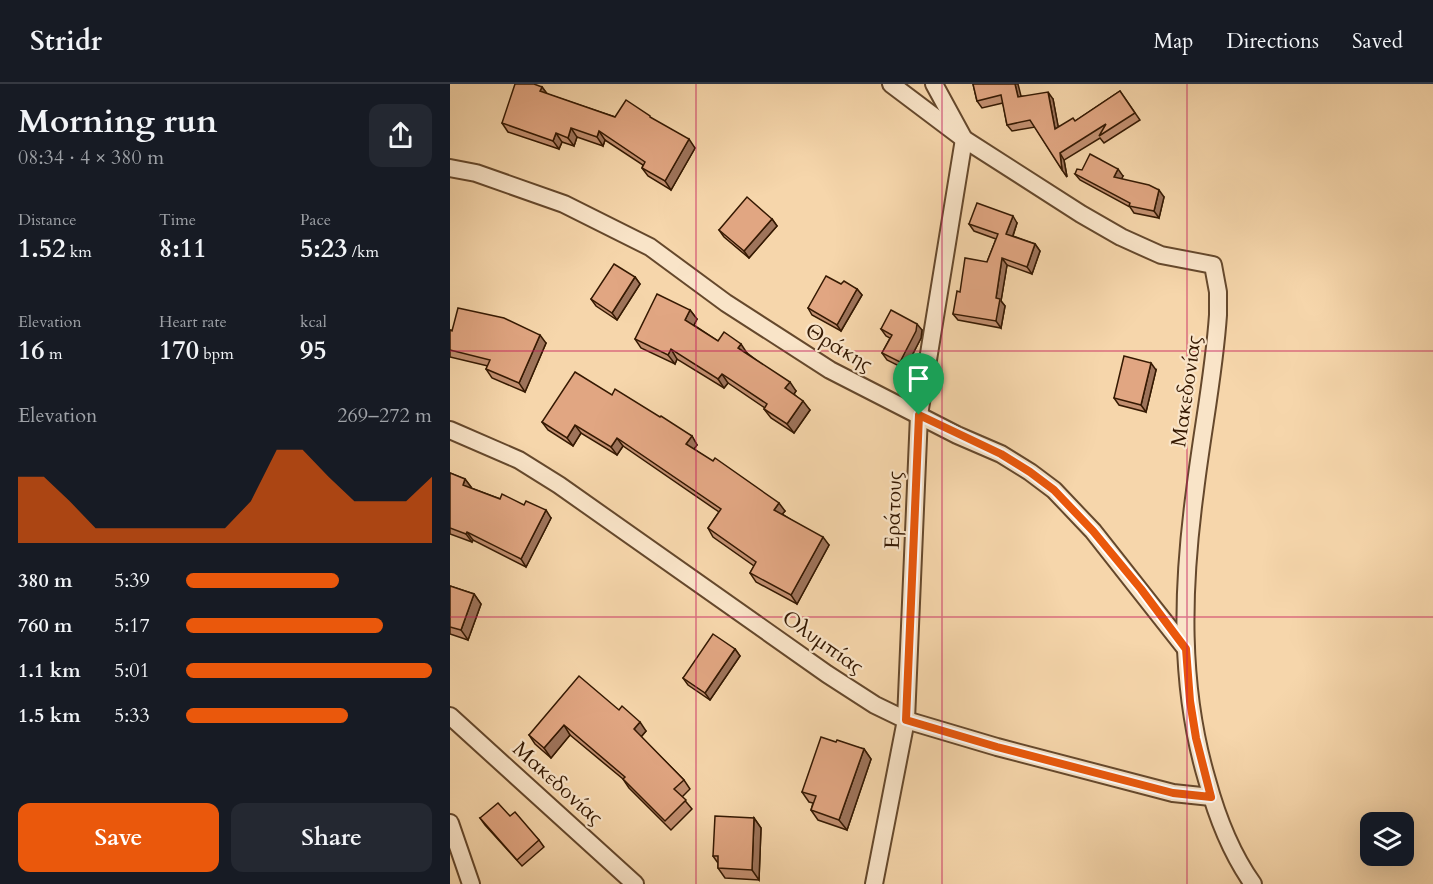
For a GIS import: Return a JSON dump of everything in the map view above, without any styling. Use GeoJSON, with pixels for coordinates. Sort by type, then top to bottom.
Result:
{"type":"FeatureCollection","features":[{"type":"Feature","properties":{"kind":"street","name":"Μακεδονίας"},"geometry":{"type":"LineString","coordinates":[[891,84],[964,139],[1121,237],[1161,255],[1213,265],[1218,292],[1216,339],[1187,560],[1184,607],[1186,649],[1190,701],[1196,738],[1211,797],[1228,841],[1253,884]]}},
{"type":"Feature","properties":{"kind":"street"},"geometry":{"type":"LineString","coordinates":[[934,84],[964,139]]}},
{"type":"Feature","properties":{"kind":"street","name":"Εράτους"},"geometry":{"type":"LineString","coordinates":[[874,884],[906,720],[919,415],[964,139]]}},
{"type":"Feature","properties":{"kind":"street","name":"Θράκης"},"geometry":{"type":"LineString","coordinates":[[450,168],[476,173],[564,204],[650,247],[726,303],[830,370],[1001,454],[1030,472],[1054,490],[1093,531],[1186,649]]}},
{"type":"Feature","properties":{"kind":"street","name":"Ολυμπίας"},"geometry":{"type":"LineString","coordinates":[[450,430],[529,466],[827,674],[875,705],[906,720],[997,747],[1173,793],[1211,797]]}},
{"type":"Feature","properties":{"kind":"street","name":"Μακεδονίας"},"geometry":{"type":"LineString","coordinates":[[450,716],[635,884]]}},
{"type":"Feature","properties":{"kind":"street"},"geometry":{"type":"LineString","coordinates":[[450,823],[471,884]]}},
{"type":"Feature","properties":{"kind":"building"},"geometry":{"type":"Polygon","coordinates":[[[515,84],[534,84],[542,87],[540,91],[615,117],[626,100],[650,117],[689,139],[665,181],[642,168],[645,162],[599,131],[597,137],[571,128],[568,138],[556,133],[553,141],[502,123],[515,84]]]}},
{"type":"Feature","properties":{"kind":"building"},"geometry":{"type":"Polygon","coordinates":[[[973,84],[1015,84],[1018,97],[1048,92],[1055,129],[1073,118],[1075,121],[1120,91],[1135,113],[1099,136],[1106,124],[1060,153],[1062,170],[1030,120],[1007,125],[1001,95],[977,101],[973,84]]]}},
{"type":"Feature","properties":{"kind":"building"},"geometry":{"type":"Polygon","coordinates":[[[1090,154],[1118,169],[1114,177],[1149,185],[1159,190],[1154,211],[1129,206],[1130,203],[1075,174],[1077,169],[1082,170],[1090,154]]]}},
{"type":"Feature","properties":{"kind":"building"},"geometry":{"type":"Polygon","coordinates":[[[747,197],[772,219],[744,251],[719,230],[747,197]]]}},
{"type":"Feature","properties":{"kind":"building"},"geometry":{"type":"Polygon","coordinates":[[[977,203],[1013,216],[1006,234],[1035,244],[1027,267],[1002,258],[996,298],[1000,299],[996,321],[953,314],[957,291],[960,292],[965,258],[987,262],[998,234],[969,224],[977,203]]]}},
{"type":"Feature","properties":{"kind":"building"},"geometry":{"type":"Polygon","coordinates":[[[614,264],[635,277],[612,313],[591,299],[614,264]]]}},
{"type":"Feature","properties":{"kind":"building"},"geometry":{"type":"Polygon","coordinates":[[[826,276],[841,284],[844,281],[857,289],[837,325],[808,308],[826,276]]]}},
{"type":"Feature","properties":{"kind":"building"},"geometry":{"type":"Polygon","coordinates":[[[657,294],[690,310],[685,320],[718,341],[724,332],[741,344],[738,348],[790,382],[785,388],[803,401],[787,424],[764,409],[767,404],[722,374],[718,379],[671,349],[668,355],[635,339],[657,294]]]}},
{"type":"Feature","properties":{"kind":"building"},"geometry":{"type":"Polygon","coordinates":[[[458,308],[504,318],[540,335],[519,383],[486,369],[490,360],[450,350],[450,330],[452,331],[458,308]]]}},
{"type":"Feature","properties":{"kind":"building"},"geometry":{"type":"Polygon","coordinates":[[[891,310],[917,324],[916,331],[900,362],[882,353],[892,335],[881,329],[891,310]]]}},
{"type":"Feature","properties":{"kind":"building"},"geometry":{"type":"Polygon","coordinates":[[[1124,356],[1151,363],[1141,405],[1114,398],[1124,356]]]}},
{"type":"Feature","properties":{"kind":"building"},"geometry":{"type":"Polygon","coordinates":[[[575,372],[612,395],[615,389],[692,436],[686,444],[713,461],[715,458],[779,503],[774,510],[823,537],[791,595],[750,573],[756,562],[708,528],[721,509],[617,438],[611,447],[575,425],[567,438],[542,422],[575,372]]]}},
{"type":"Feature","properties":{"kind":"building"},"geometry":{"type":"Polygon","coordinates":[[[450,473],[465,479],[463,485],[500,499],[502,494],[524,505],[526,501],[546,510],[521,559],[467,532],[466,534],[450,528],[450,473]]]}},
{"type":"Feature","properties":{"kind":"building"},"geometry":{"type":"Polygon","coordinates":[[[450,586],[474,594],[461,630],[450,627],[450,586]]]}},
{"type":"Feature","properties":{"kind":"building"},"geometry":{"type":"Polygon","coordinates":[[[713,634],[735,649],[705,693],[683,678],[713,634]]]}},
{"type":"Feature","properties":{"kind":"building"},"geometry":{"type":"Polygon","coordinates":[[[579,676],[619,710],[622,706],[640,722],[634,729],[684,780],[674,789],[686,800],[665,821],[623,779],[625,777],[564,725],[544,748],[529,735],[579,676]]]}},
{"type":"Feature","properties":{"kind":"building"},"geometry":{"type":"Polygon","coordinates":[[[821,737],[864,749],[839,820],[811,810],[816,796],[802,792],[821,737]]]}},
{"type":"Feature","properties":{"kind":"building"},"geometry":{"type":"Polygon","coordinates":[[[498,803],[510,816],[515,812],[539,840],[517,860],[480,818],[498,803]]]}},
{"type":"Feature","properties":{"kind":"building"},"geometry":{"type":"Polygon","coordinates":[[[715,816],[754,818],[752,870],[718,868],[718,856],[713,856],[715,816]]]}},
{"type":"Feature","properties":{"kind":"route"},"geometry":{"type":"LineString","coordinates":[[919,415],[1001,454],[1054,490],[1093,531],[1141,589],[1186,649],[1190,701],[1196,738],[1211,797],[1173,793],[997,747],[906,720],[919,415]]}}]}
